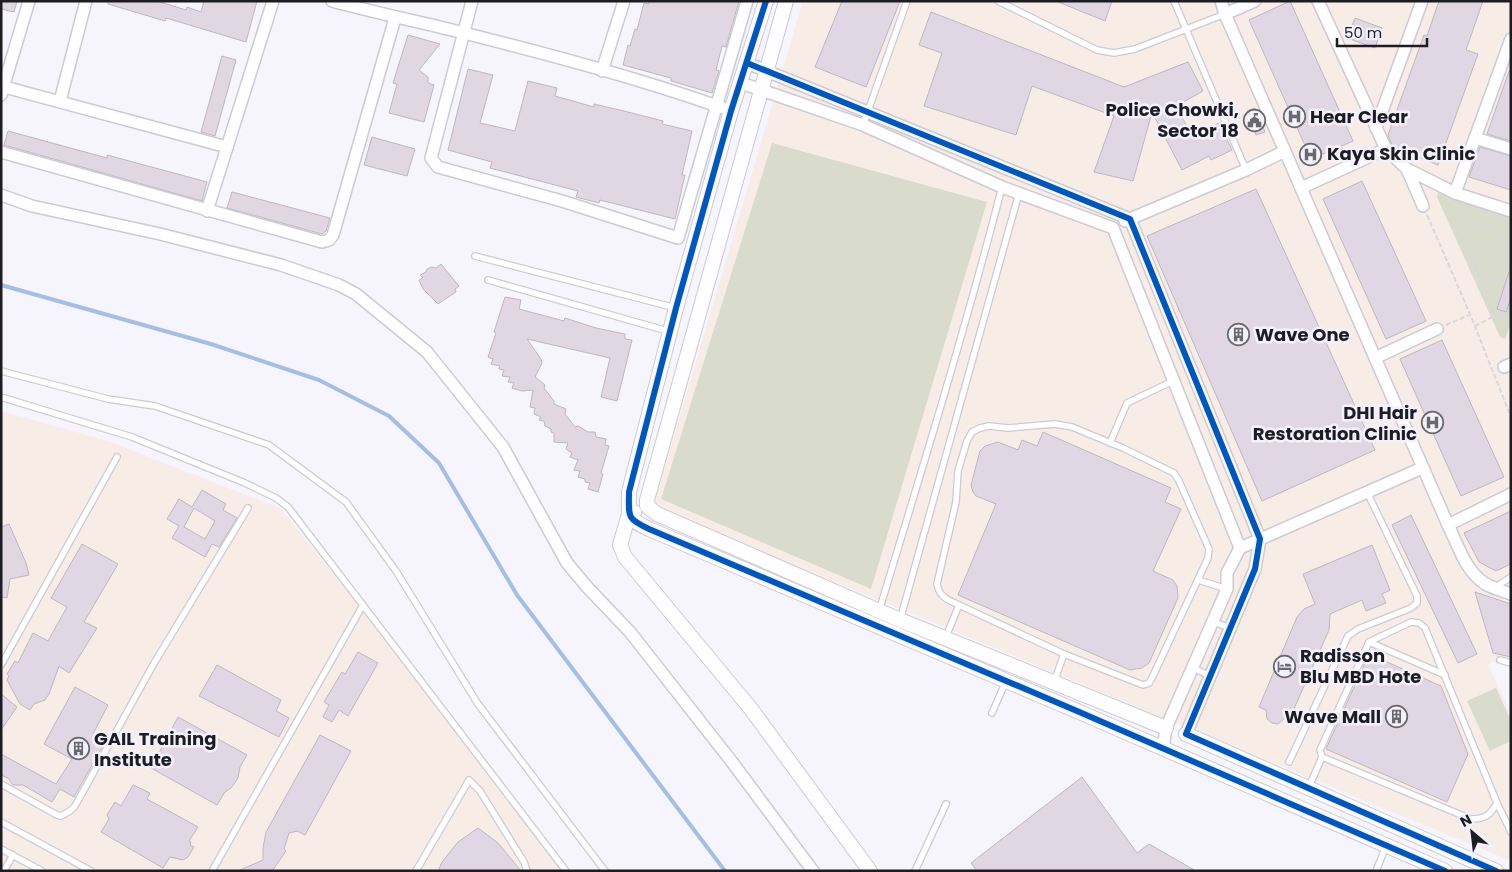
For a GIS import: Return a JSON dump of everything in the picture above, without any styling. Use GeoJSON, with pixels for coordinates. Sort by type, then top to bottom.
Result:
{"type":"FeatureCollection","features":[{"type":"Feature","properties":{"kind":"street"},"geometry":{"type":"LineString","coordinates":[[29,1],[2,89],[60,101],[227,147]]}},
{"type":"Feature","properties":{"kind":"street"},"geometry":{"type":"LineString","coordinates":[[60,101],[86,1]]}},
{"type":"Feature","properties":{"kind":"street"},"geometry":{"type":"LineString","coordinates":[[207,211],[273,1]]}},
{"type":"Feature","properties":{"kind":"street"},"geometry":{"type":"LineString","coordinates":[[332,1],[395,18],[463,33],[602,71],[731,111]]}},
{"type":"Feature","properties":{"kind":"street"},"geometry":{"type":"LineString","coordinates":[[472,1],[431,158],[435,164],[438,167],[562,201],[678,238],[747,1]]}},
{"type":"Feature","properties":{"kind":"street"},"geometry":{"type":"LineString","coordinates":[[602,71],[624,1]]}},
{"type":"Feature","properties":{"kind":"street"},"geometry":{"type":"LineString","coordinates":[[766,1],[731,111],[676,308],[629,492],[629,514],[620,545],[624,557],[751,709],[870,871]]}},
{"type":"Feature","properties":{"kind":"street"},"geometry":{"type":"LineString","coordinates":[[786,1],[647,500],[648,506],[656,514],[879,611],[1166,728]]}},
{"type":"Feature","properties":{"kind":"street"},"geometry":{"type":"LineString","coordinates":[[1221,1],[1448,525],[1470,568],[1480,580],[1494,588],[1511,594]]}},
{"type":"Feature","properties":{"kind":"street"},"geometry":{"type":"LineString","coordinates":[[1226,14],[1255,1]]}},
{"type":"Feature","properties":{"kind":"street"},"geometry":{"type":"LineString","coordinates":[[1318,1],[1386,149],[1407,169],[1455,193],[1511,211]]}},
{"type":"Feature","properties":{"kind":"street"},"geometry":{"type":"LineString","coordinates":[[1376,128],[1422,1]]}},
{"type":"Feature","properties":{"kind":"street"},"geometry":{"type":"LineString","coordinates":[[1,152],[322,242],[329,240],[333,235],[395,18]]}},
{"type":"Feature","properties":{"kind":"street"},"geometry":{"type":"LineString","coordinates":[[1455,193],[1511,39]]}},
{"type":"Feature","properties":{"kind":"street"},"geometry":{"type":"LineString","coordinates":[[747,64],[1130,219],[1260,539],[1255,569],[1186,734],[1496,871]]}},
{"type":"Feature","properties":{"kind":"street"},"geometry":{"type":"LineString","coordinates":[[741,82],[862,125],[1002,187],[1113,228],[1240,548]]}},
{"type":"Feature","properties":{"kind":"street"},"geometry":{"type":"LineString","coordinates":[[1475,138],[1511,149]]}},
{"type":"Feature","properties":{"kind":"street"},"geometry":{"type":"LineString","coordinates":[[1301,188],[1386,149]]}},
{"type":"Feature","properties":{"kind":"street"},"geometry":{"type":"LineString","coordinates":[[1113,228],[1285,151]]}},
{"type":"Feature","properties":{"kind":"street"},"geometry":{"type":"LineString","coordinates":[[1407,169],[1423,206]]}},
{"type":"Feature","properties":{"kind":"street"},"geometry":{"type":"LineString","coordinates":[[1,195],[32,206],[160,234],[281,265],[339,284],[356,294],[427,352],[503,447],[567,563],[630,632],[732,762],[813,871]]}},
{"type":"Feature","properties":{"kind":"street"},"geometry":{"type":"LineString","coordinates":[[1375,358],[1438,329]]}},
{"type":"Feature","properties":{"kind":"street"},"geometry":{"type":"LineString","coordinates":[[1164,749],[1166,728],[1227,589],[1227,573],[1240,548],[1422,468]]}},
{"type":"Feature","properties":{"kind":"street"},"geometry":{"type":"LineString","coordinates":[[1448,525],[1511,494]]}},
{"type":"Feature","properties":{"kind":"street"},"geometry":{"type":"LineString","coordinates":[[629,514],[648,506]]}},
{"type":"Feature","properties":{"kind":"street"},"geometry":{"type":"LineString","coordinates":[[629,514],[632,519],[649,529],[1387,844],[1445,871]]}},
{"type":"Feature","properties":{"kind":"lane"},"geometry":{"type":"LineString","coordinates":[[862,125],[907,1]]}},
{"type":"Feature","properties":{"kind":"lane"},"geometry":{"type":"LineString","coordinates":[[998,1],[1097,50],[1114,53],[1135,50],[1226,14]]}},
{"type":"Feature","properties":{"kind":"lane"},"geometry":{"type":"LineString","coordinates":[[1174,1],[1246,170]]}},
{"type":"Feature","properties":{"kind":"lane"},"geometry":{"type":"LineString","coordinates":[[879,611],[978,282],[1002,187]]}},
{"type":"Feature","properties":{"kind":"lane"},"geometry":{"type":"LineString","coordinates":[[900,620],[1019,193]]}},
{"type":"Feature","properties":{"kind":"lane"},"geometry":{"type":"LineString","coordinates":[[475,256],[676,308]]}},
{"type":"Feature","properties":{"kind":"lane"},"geometry":{"type":"LineString","coordinates":[[488,280],[670,332]]}},
{"type":"Feature","properties":{"kind":"lane"},"geometry":{"type":"LineString","coordinates":[[1,371],[108,399],[155,406],[269,445],[346,502],[396,571],[478,704],[605,871]]}},
{"type":"Feature","properties":{"kind":"lane"},"geometry":{"type":"LineString","coordinates":[[1110,443],[1127,402],[1173,381]]}},
{"type":"Feature","properties":{"kind":"lane"},"geometry":{"type":"LineString","coordinates":[[1,396],[132,437],[245,482],[276,498],[288,507],[566,871]]}},
{"type":"Feature","properties":{"kind":"lane"},"geometry":{"type":"LineString","coordinates":[[1055,424],[1072,427],[1110,443],[1174,473],[1209,550],[1208,558],[1149,683],[1143,685],[1064,654],[944,598],[939,593],[937,584],[956,502],[958,472],[967,441],[972,432],[989,426],[1008,428],[1055,424]]}},
{"type":"Feature","properties":{"kind":"lane"},"geometry":{"type":"LineString","coordinates":[[1,665],[117,457]]}},
{"type":"Feature","properties":{"kind":"lane"},"geometry":{"type":"LineString","coordinates":[[1289,762],[1348,636],[1358,629],[1411,608],[1416,603],[1417,596],[1367,492]]}},
{"type":"Feature","properties":{"kind":"lane"},"geometry":{"type":"LineString","coordinates":[[1,784],[57,815],[61,816],[70,812],[154,665],[248,508]]}},
{"type":"Feature","properties":{"kind":"lane"},"geometry":{"type":"LineString","coordinates":[[1494,588],[1511,577]]}},
{"type":"Feature","properties":{"kind":"lane"},"geometry":{"type":"LineString","coordinates":[[1198,580],[1227,589]]}},
{"type":"Feature","properties":{"kind":"lane"},"geometry":{"type":"LineString","coordinates":[[212,871],[363,605]]}},
{"type":"Feature","properties":{"kind":"lane"},"geometry":{"type":"LineString","coordinates":[[946,638],[959,605]]}},
{"type":"Feature","properties":{"kind":"lane"},"geometry":{"type":"LineString","coordinates":[[1213,622],[1231,628]]}},
{"type":"Feature","properties":{"kind":"lane"},"geometry":{"type":"LineString","coordinates":[[1308,788],[1322,757],[1320,750],[1369,642],[1411,622],[1418,623],[1425,628],[1497,803],[1511,832]]}},
{"type":"Feature","properties":{"kind":"lane"},"geometry":{"type":"LineString","coordinates":[[1369,642],[1445,674]]}},
{"type":"Feature","properties":{"kind":"lane"},"geometry":{"type":"LineString","coordinates":[[1054,682],[1064,654]]}},
{"type":"Feature","properties":{"kind":"lane"},"geometry":{"type":"LineString","coordinates":[[1500,660],[1511,663]]}},
{"type":"Feature","properties":{"kind":"lane"},"geometry":{"type":"LineString","coordinates":[[1193,668],[1211,676]]}},
{"type":"Feature","properties":{"kind":"lane"},"geometry":{"type":"LineString","coordinates":[[992,713],[1006,681]]}},
{"type":"Feature","properties":{"kind":"lane"},"geometry":{"type":"LineString","coordinates":[[1322,757],[1471,819],[1481,819],[1491,813],[1497,803]]}},
{"type":"Feature","properties":{"kind":"lane"},"geometry":{"type":"LineString","coordinates":[[416,871],[469,780],[480,791],[524,862],[527,871]]}},
{"type":"Feature","properties":{"kind":"lane"},"geometry":{"type":"LineString","coordinates":[[915,871],[946,804]]}},
{"type":"Feature","properties":{"kind":"lane"},"geometry":{"type":"LineString","coordinates":[[1,822],[91,871]]}},
{"type":"Feature","properties":{"kind":"lane"},"geometry":{"type":"LineString","coordinates":[[1376,871],[1387,844]]}},
{"type":"Feature","properties":{"kind":"lane"},"geometry":{"type":"LineString","coordinates":[[1,849],[42,871]]}},
{"type":"Feature","properties":{"kind":"lane"},"geometry":{"type":"LineString","coordinates":[[4,871],[13,855]]}},
{"type":"Feature","properties":{"kind":"path"},"geometry":{"type":"LineString","coordinates":[[1423,206],[1470,314],[1511,417]]}},
{"type":"Feature","properties":{"kind":"path"},"geometry":{"type":"LineString","coordinates":[[1466,208],[1461,211],[1454,223],[1479,274],[1486,291],[1486,297],[1495,316]]}},
{"type":"Feature","properties":{"kind":"path"},"geometry":{"type":"LineString","coordinates":[[1464,240],[1466,232],[1476,226],[1495,229],[1506,240],[1508,248],[1503,276],[1492,281],[1479,274]]}},
{"type":"Feature","properties":{"kind":"path"},"geometry":{"type":"LineString","coordinates":[[1506,316],[1511,304]]}},
{"type":"Feature","properties":{"kind":"path"},"geometry":{"type":"LineString","coordinates":[[1438,329],[1470,314]]}},
{"type":"Feature","properties":{"kind":"path"},"geometry":{"type":"LineString","coordinates":[[1475,326],[1498,314],[1511,318]]}},
{"type":"Feature","properties":{"kind":"shaded area"},"geometry":{"type":"Polygon","coordinates":[[[803,1],[1511,1],[1511,668],[1493,662],[1488,664],[1511,715],[1511,861],[653,507],[803,1]]]}},
{"type":"Feature","properties":{"kind":"shaded area"},"geometry":{"type":"Polygon","coordinates":[[[1,411],[108,441],[280,508],[368,617],[562,871],[1,871],[1,411]]]}},
{"type":"Feature","properties":{"kind":"green space"},"geometry":{"type":"Polygon","coordinates":[[[772,143],[987,202],[871,589],[661,499],[772,143]]]}},
{"type":"Feature","properties":{"kind":"green space"},"geometry":{"type":"Polygon","coordinates":[[[1438,193],[1511,218],[1511,323],[1505,339],[1500,337],[1437,197],[1438,193]]]}},
{"type":"Feature","properties":{"kind":"green space"},"geometry":{"type":"Polygon","coordinates":[[[1496,688],[1511,721],[1511,741],[1490,751],[1467,701],[1496,688]]]}},
{"type":"Feature","properties":{"kind":"building"},"geometry":{"type":"Polygon","coordinates":[[[1,1],[17,1],[14,12],[1,9],[1,1]]]}},
{"type":"Feature","properties":{"kind":"building"},"geometry":{"type":"Polygon","coordinates":[[[108,1],[157,1],[186,10],[187,7],[201,12],[204,1],[257,1],[246,42],[166,18],[165,21],[108,4],[108,1]]]}},
{"type":"Feature","properties":{"kind":"building"},"geometry":{"type":"Polygon","coordinates":[[[649,1],[739,1],[726,47],[722,46],[716,70],[719,71],[712,93],[671,81],[671,78],[623,65],[628,45],[630,46],[635,29],[637,30],[644,3],[649,4],[649,1]]]}},
{"type":"Feature","properties":{"kind":"building"},"geometry":{"type":"Polygon","coordinates":[[[842,1],[900,1],[866,87],[815,67],[842,1]]]}},
{"type":"Feature","properties":{"kind":"building"},"geometry":{"type":"Polygon","coordinates":[[[1056,1],[1112,1],[1105,21],[1056,1]]]}},
{"type":"Feature","properties":{"kind":"building"},"geometry":{"type":"Polygon","coordinates":[[[1290,1],[1353,141],[1311,159],[1249,20],[1290,1]]]}},
{"type":"Feature","properties":{"kind":"building"},"geometry":{"type":"Polygon","coordinates":[[[1439,1],[1483,1],[1466,50],[1478,54],[1438,165],[1397,149],[1392,145],[1388,135],[1424,35],[1427,36],[1439,1]]]}},
{"type":"Feature","properties":{"kind":"building"},"geometry":{"type":"Polygon","coordinates":[[[931,12],[1124,87],[1188,62],[1203,91],[1176,106],[1192,136],[1219,123],[1232,150],[1211,160],[1209,156],[1182,170],[1152,112],[1133,181],[1094,172],[1114,116],[1032,86],[1016,135],[924,106],[942,53],[919,45],[931,12]]]}},
{"type":"Feature","properties":{"kind":"building"},"geometry":{"type":"Polygon","coordinates":[[[1355,18],[1382,28],[1375,48],[1347,38],[1355,18]]]}},
{"type":"Feature","properties":{"kind":"building"},"geometry":{"type":"Polygon","coordinates":[[[408,35],[440,44],[419,70],[428,77],[428,83],[434,85],[424,122],[389,113],[397,84],[393,83],[408,35]]]}},
{"type":"Feature","properties":{"kind":"building"},"geometry":{"type":"Polygon","coordinates":[[[222,56],[236,60],[215,136],[201,132],[222,56]]]}},
{"type":"Feature","properties":{"kind":"building"},"geometry":{"type":"Polygon","coordinates":[[[468,69],[493,75],[480,123],[515,131],[528,81],[557,88],[555,96],[594,107],[594,104],[624,111],[663,121],[662,124],[692,131],[675,219],[600,200],[599,203],[576,197],[578,191],[490,168],[492,162],[448,150],[468,69]]]}},
{"type":"Feature","properties":{"kind":"building"},"geometry":{"type":"Polygon","coordinates":[[[1509,71],[1511,71],[1511,141],[1487,134],[1509,71]]]}},
{"type":"Feature","properties":{"kind":"building","name":"Police Chowki, Sector 18"},"geometry":{"type":"Polygon","coordinates":[[[1255,108],[1265,132],[1256,135],[1247,111],[1255,108]]]}},
{"type":"Feature","properties":{"kind":"building"},"geometry":{"type":"Polygon","coordinates":[[[8,131],[107,158],[107,155],[207,182],[202,201],[4,145],[8,131]]]}},
{"type":"Feature","properties":{"kind":"building"},"geometry":{"type":"Polygon","coordinates":[[[372,137],[415,149],[407,176],[364,165],[372,137]]]}},
{"type":"Feature","properties":{"kind":"building"},"geometry":{"type":"Polygon","coordinates":[[[1480,147],[1511,156],[1511,190],[1469,177],[1480,147]]]}},
{"type":"Feature","properties":{"kind":"building"},"geometry":{"type":"Polygon","coordinates":[[[1362,181],[1426,321],[1386,339],[1323,199],[1362,181]]]}},
{"type":"Feature","properties":{"kind":"building","name":"Wave One"},"geometry":{"type":"Polygon","coordinates":[[[1256,189],[1375,450],[1262,501],[1147,236],[1256,189]]]}},
{"type":"Feature","properties":{"kind":"building"},"geometry":{"type":"Polygon","coordinates":[[[232,192],[330,218],[326,231],[322,234],[227,208],[232,192]]]}},
{"type":"Feature","properties":{"kind":"building"},"geometry":{"type":"Polygon","coordinates":[[[441,264],[459,286],[455,289],[456,292],[438,304],[423,289],[419,280],[423,278],[420,275],[426,272],[427,269],[436,268],[441,264]]]}},
{"type":"Feature","properties":{"kind":"building"},"geometry":{"type":"Polygon","coordinates":[[[1509,272],[1511,272],[1511,298],[1506,312],[1497,309],[1509,272]]]}},
{"type":"Feature","properties":{"kind":"building"},"geometry":{"type":"Polygon","coordinates":[[[505,297],[521,300],[519,309],[564,321],[565,318],[596,328],[625,334],[625,339],[632,340],[617,401],[601,397],[610,358],[527,339],[542,363],[535,377],[545,385],[544,388],[554,401],[554,404],[566,409],[565,414],[575,427],[578,426],[588,432],[595,432],[596,437],[606,439],[605,445],[609,446],[601,473],[603,474],[598,492],[588,489],[590,483],[578,477],[580,471],[574,470],[578,460],[570,457],[572,453],[566,449],[568,443],[554,442],[554,433],[545,426],[544,421],[539,420],[541,417],[534,414],[535,408],[530,407],[533,390],[522,391],[512,388],[514,383],[508,382],[510,377],[502,376],[504,370],[499,369],[500,366],[491,364],[493,359],[488,357],[505,297]]]}},
{"type":"Feature","properties":{"kind":"building"},"geometry":{"type":"Polygon","coordinates":[[[1442,340],[1504,477],[1461,496],[1400,359],[1442,340]]]}},
{"type":"Feature","properties":{"kind":"building"},"geometry":{"type":"Polygon","coordinates":[[[1043,432],[1171,488],[1165,502],[1181,509],[1153,571],[1173,580],[1177,586],[1178,598],[1149,663],[1142,668],[1130,670],[958,595],[996,504],[976,496],[973,492],[971,485],[980,451],[985,446],[998,442],[1018,450],[1022,440],[1037,446],[1043,432]]]}},
{"type":"Feature","properties":{"kind":"building"},"geometry":{"type":"Polygon","coordinates":[[[202,490],[226,504],[223,510],[237,518],[219,547],[212,544],[205,557],[172,538],[179,526],[167,519],[179,499],[192,507],[202,490]],[[194,508],[184,527],[205,539],[215,521],[194,508]]]}},
{"type":"Feature","properties":{"kind":"building"},"geometry":{"type":"Polygon","coordinates":[[[1511,511],[1511,564],[1496,571],[1479,562],[1464,533],[1511,511]]]}},
{"type":"Feature","properties":{"kind":"building"},"geometry":{"type":"Polygon","coordinates":[[[1411,515],[1477,654],[1458,663],[1392,525],[1411,515]]]}},
{"type":"Feature","properties":{"kind":"building"},"geometry":{"type":"Polygon","coordinates":[[[9,524],[26,563],[29,575],[10,579],[7,598],[1,597],[1,527],[9,524]]]}},
{"type":"Feature","properties":{"kind":"building"},"geometry":{"type":"Polygon","coordinates":[[[82,544],[118,564],[84,622],[97,628],[69,673],[59,666],[49,694],[45,700],[34,704],[30,710],[20,704],[7,680],[9,676],[7,674],[15,661],[18,663],[33,633],[48,641],[67,607],[51,598],[82,544]]]}},
{"type":"Feature","properties":{"kind":"building"},"geometry":{"type":"Polygon","coordinates":[[[1372,545],[1390,590],[1382,594],[1386,603],[1366,611],[1362,600],[1330,614],[1329,630],[1289,720],[1285,718],[1278,724],[1272,723],[1267,719],[1266,710],[1259,707],[1297,617],[1304,609],[1315,604],[1303,574],[1372,545]]]}},
{"type":"Feature","properties":{"kind":"building"},"geometry":{"type":"Polygon","coordinates":[[[1475,592],[1511,604],[1511,657],[1493,653],[1475,592]]]}},
{"type":"Feature","properties":{"kind":"building"},"geometry":{"type":"Polygon","coordinates":[[[358,652],[378,663],[348,716],[339,710],[332,722],[323,717],[329,705],[324,702],[342,672],[345,674],[358,652]]]}},
{"type":"Feature","properties":{"kind":"building","name":"Wave Mall"},"geometry":{"type":"Polygon","coordinates":[[[1369,654],[1441,686],[1468,754],[1447,802],[1326,749],[1369,654]]]}},
{"type":"Feature","properties":{"kind":"building"},"geometry":{"type":"Polygon","coordinates":[[[217,665],[281,700],[276,711],[289,718],[279,737],[199,696],[217,665]]]}},
{"type":"Feature","properties":{"kind":"building","name":"GAIL Training Institute"},"geometry":{"type":"Polygon","coordinates":[[[75,687],[108,705],[93,734],[106,740],[74,797],[60,789],[52,802],[23,785],[13,785],[8,778],[1,775],[1,754],[56,784],[72,759],[44,744],[75,687]]]}},
{"type":"Feature","properties":{"kind":"building"},"geometry":{"type":"Polygon","coordinates":[[[1,694],[17,707],[1,730],[1,694]]]}},
{"type":"Feature","properties":{"kind":"building"},"geometry":{"type":"Polygon","coordinates":[[[178,717],[247,755],[240,767],[238,778],[231,788],[225,792],[217,805],[151,768],[178,717]]]}},
{"type":"Feature","properties":{"kind":"building"},"geometry":{"type":"Polygon","coordinates":[[[320,735],[351,751],[305,835],[297,831],[289,833],[284,849],[286,851],[272,871],[238,871],[263,860],[266,832],[320,735]]]}},
{"type":"Feature","properties":{"kind":"building"},"geometry":{"type":"Polygon","coordinates":[[[1082,777],[1137,853],[1149,844],[1196,871],[977,871],[971,863],[1082,777]]]}},
{"type":"Feature","properties":{"kind":"building"},"geometry":{"type":"Polygon","coordinates":[[[133,785],[150,793],[147,799],[198,827],[189,841],[191,842],[190,845],[194,847],[188,857],[183,860],[170,857],[163,868],[101,832],[109,819],[107,815],[115,802],[121,806],[133,785]]]}},
{"type":"Feature","properties":{"kind":"building"},"geometry":{"type":"Polygon","coordinates":[[[478,828],[498,843],[521,871],[438,871],[442,862],[458,842],[478,828]]]}},
{"type":"Feature","properties":{"kind":"waterway"},"geometry":{"type":"LineString","coordinates":[[1,285],[211,344],[319,380],[389,416],[439,463],[517,595],[725,871]]}},
{"type":"Feature","properties":{"kind":"cycle path"},"geometry":{"type":"LineString","coordinates":[[766,1],[731,111],[676,308],[629,492],[630,516],[636,522],[649,529],[1077,711],[1445,871]]}},
{"type":"Feature","properties":{"kind":"cycle path"},"geometry":{"type":"LineString","coordinates":[[747,63],[1130,219],[1260,539],[1255,569],[1186,734],[1496,871]]}},
{"type":"Feature","properties":{"kind":"place","name":"Hear Clear"},"geometry":{"type":"Point","coordinates":[1294,117]}},
{"type":"Feature","properties":{"kind":"place","name":"Police Chowki, Sector 18"},"geometry":{"type":"Point","coordinates":[1255,120]}},
{"type":"Feature","properties":{"kind":"place","name":"Kaya Skin Clinic"},"geometry":{"type":"Point","coordinates":[1311,154]}},
{"type":"Feature","properties":{"kind":"place","name":"Wave One"},"geometry":{"type":"Point","coordinates":[1239,335]}},
{"type":"Feature","properties":{"kind":"place","name":"DHI Hair Restoration Clinic"},"geometry":{"type":"Point","coordinates":[1433,423]}},
{"type":"Feature","properties":{"kind":"place","name":"Radisson Blu MBD Hote"},"geometry":{"type":"Point","coordinates":[1284,666]}},
{"type":"Feature","properties":{"kind":"place","name":"Wave Mall"},"geometry":{"type":"Point","coordinates":[1397,717]}},
{"type":"Feature","properties":{"kind":"place","name":"GAIL Training Institute"},"geometry":{"type":"Point","coordinates":[78,749]}}]}
